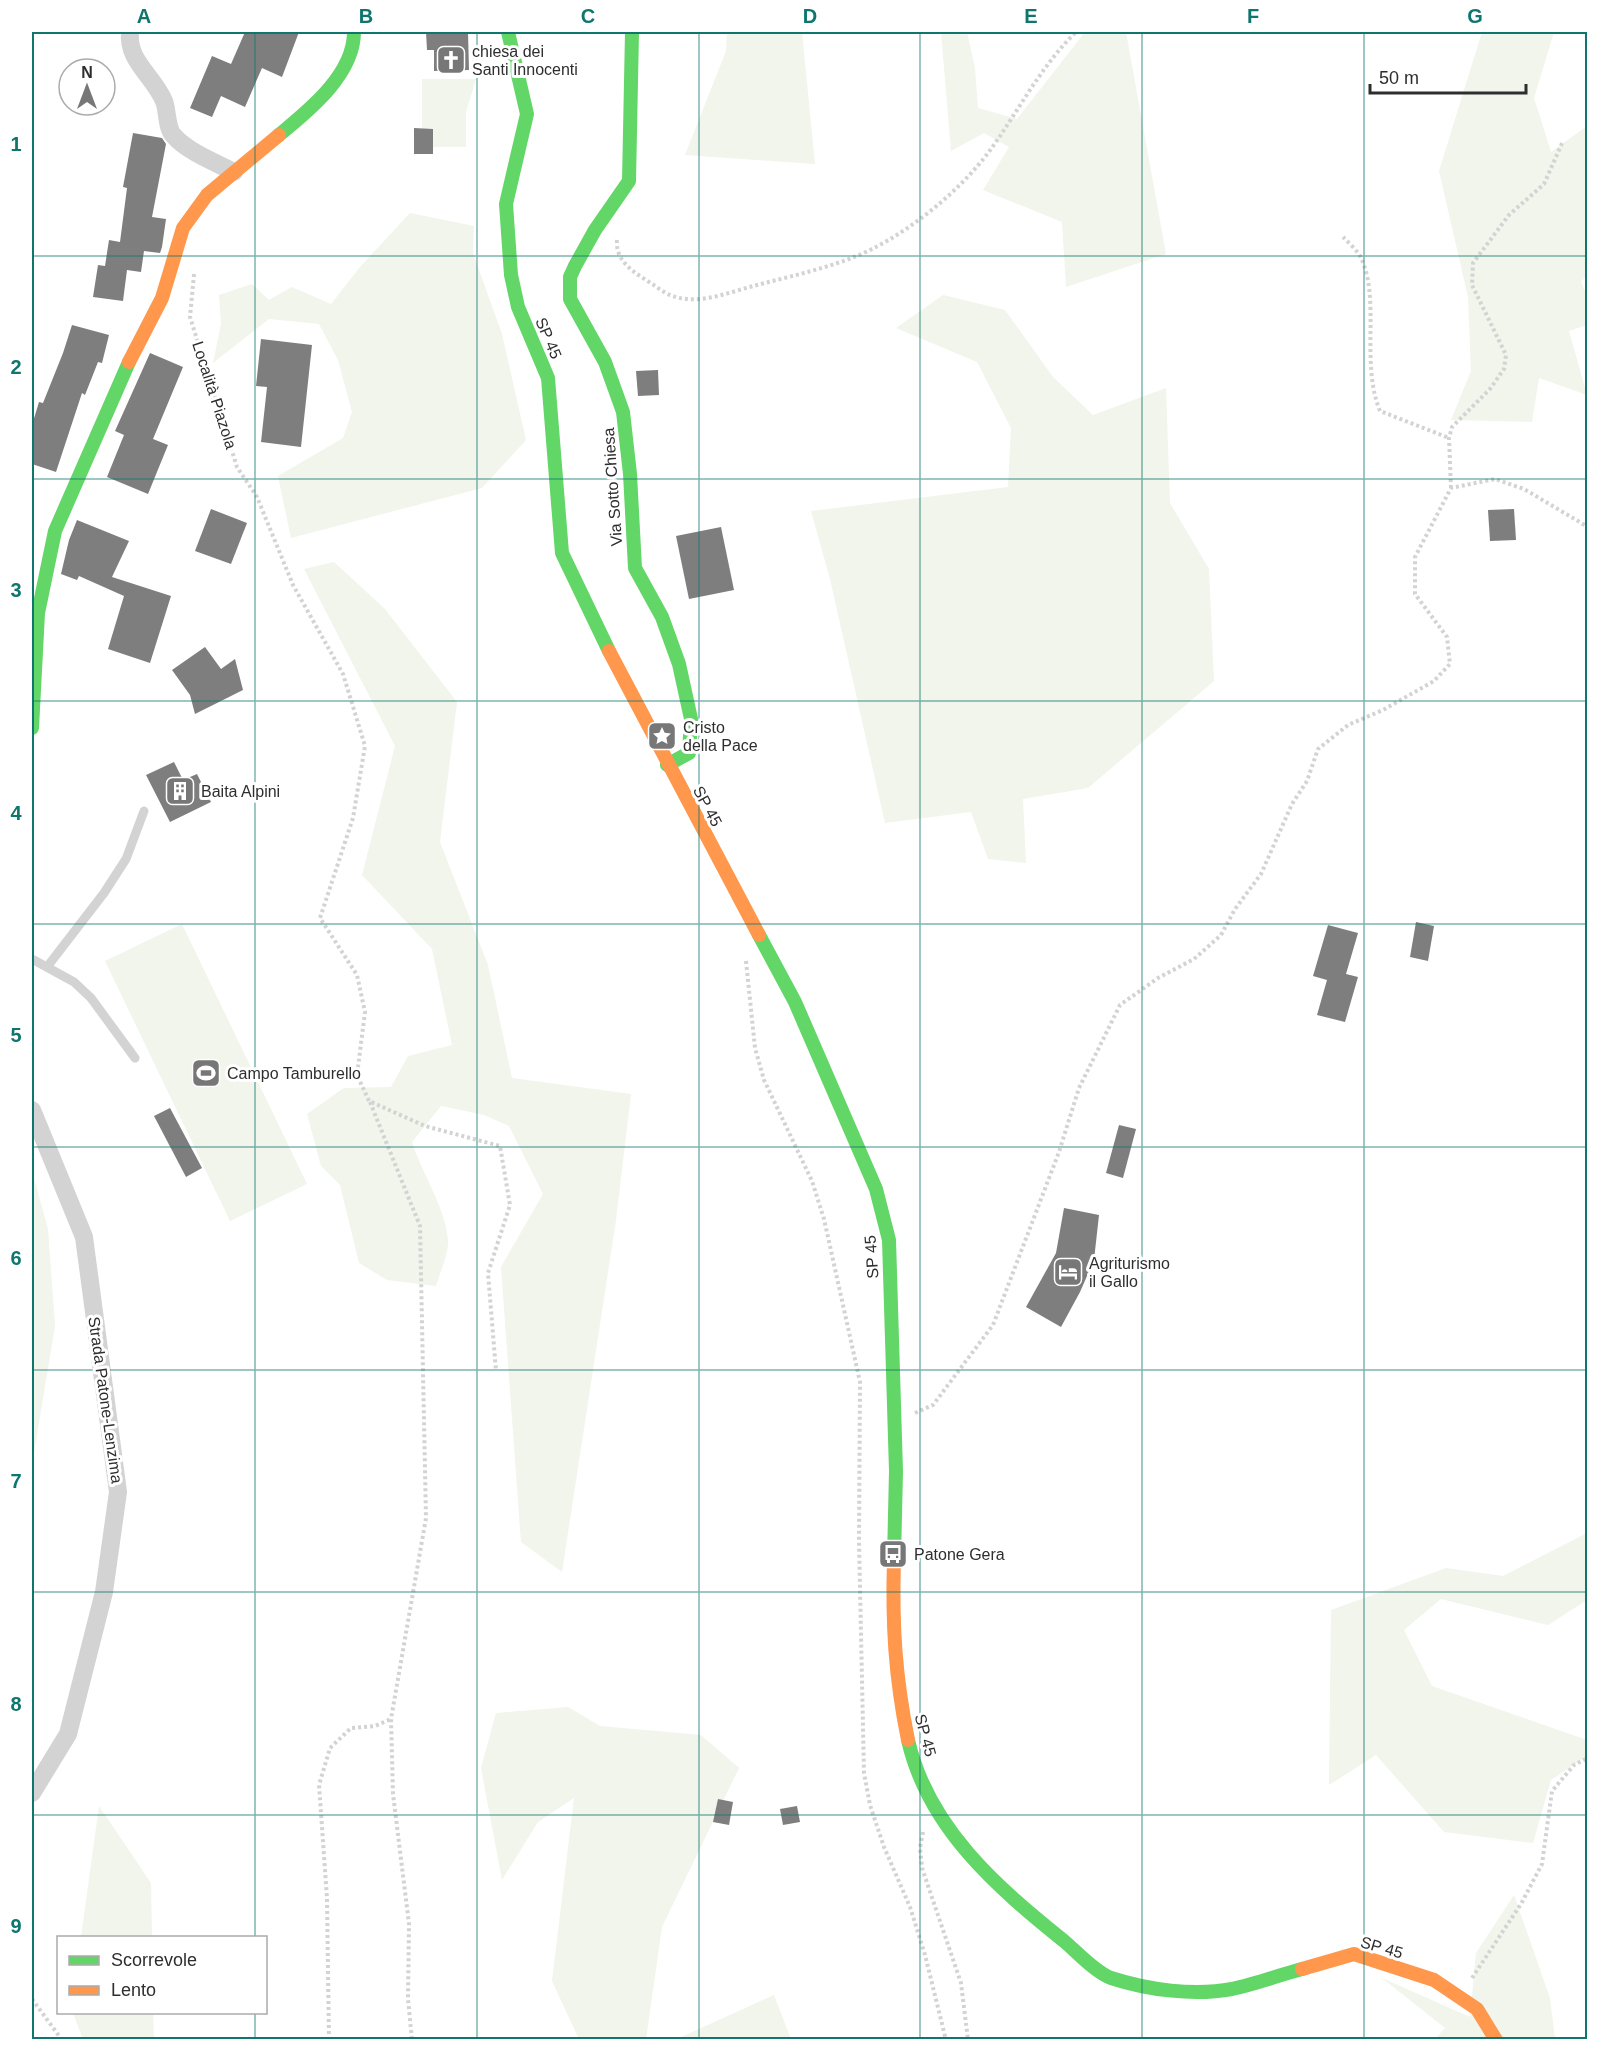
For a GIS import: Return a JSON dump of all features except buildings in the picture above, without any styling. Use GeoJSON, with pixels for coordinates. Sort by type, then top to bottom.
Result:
{"type":"FeatureCollection","features":[{"type":"Feature","properties":{"kind":"street"},"geometry":{"type":"LineString","coordinates":[[130,32],[131,54],[159,91],[165,104],[171,134],[180,142],[234,172]]}},
{"type":"Feature","properties":{"kind":"street"},"geometry":{"type":"LineString","coordinates":[[32,728],[38,613],[55,531],[134,351],[162,297],[183,228],[207,195],[323,98],[343,66],[354,39],[354,32]]}},
{"type":"Feature","properties":{"kind":"street","name":"SP 45"},"geometry":{"type":"LineString","coordinates":[[508,32],[527,114],[506,204],[511,275],[518,307],[548,378],[562,553],[628,692],[795,1002],[876,1188],[888,1240],[896,1471],[892,1629],[897,1687],[909,1744],[925,1792],[947,1827],[980,1868],[1024,1909],[1108,1977],[1173,1991],[1231,1989],[1354,1954],[1434,1980],[1477,2009],[1496,2040]]}},
{"type":"Feature","properties":{"kind":"street","name":"Via Sotto Chiesa"},"geometry":{"type":"LineString","coordinates":[[632,32],[629,181],[595,230],[575,266],[570,277],[570,299],[605,362],[622,412],[630,474],[631,528],[635,568],[662,617],[678,664],[691,719],[689,753],[667,765]]}},
{"type":"Feature","properties":{"kind":"street","name":"Strada Patone-Lenzima"},"geometry":{"type":"LineString","coordinates":[[32,1110],[84,1236],[118,1492],[104,1592],[68,1734],[32,1793]]}},
{"type":"Feature","properties":{"kind":"lane"},"geometry":{"type":"LineString","coordinates":[[48,967],[104,893],[126,859],[144,811]]}},
{"type":"Feature","properties":{"kind":"lane"},"geometry":{"type":"LineString","coordinates":[[32,958],[74,982],[91,998],[135,1058]]}},
{"type":"Feature","properties":{"kind":"path"},"geometry":{"type":"LineString","coordinates":[[618,230],[616,252],[625,265],[669,297],[699,301],[851,258],[914,223],[940,205],[958,188],[990,150],[1051,60],[1076,32]]}},
{"type":"Feature","properties":{"kind":"path"},"geometry":{"type":"LineString","coordinates":[[894,1415],[912,1415],[933,1405],[993,1325],[1059,1152],[1079,1088],[1120,1005],[1158,978],[1194,958],[1221,935],[1235,909],[1261,874],[1292,804],[1307,781],[1318,748],[1348,725],[1383,710],[1434,681],[1450,664],[1448,637],[1415,594],[1415,556],[1451,488],[1449,438],[1452,427],[1490,389],[1504,369],[1506,355],[1472,285],[1473,263],[1509,215],[1544,184],[1563,141]]}},
{"type":"Feature","properties":{"kind":"path"},"geometry":{"type":"LineString","coordinates":[[1343,237],[1361,258],[1364,268],[1368,290],[1371,385],[1380,411],[1449,438]]}},
{"type":"Feature","properties":{"kind":"path","name":"Località Piazola"},"geometry":{"type":"LineString","coordinates":[[195,270],[190,316],[237,467],[257,497],[293,585],[343,674],[365,746],[353,818],[320,918],[357,975],[365,1012],[357,1075],[369,1101]]}},
{"type":"Feature","properties":{"kind":"path"},"geometry":{"type":"LineString","coordinates":[[1451,488],[1495,479],[1524,489],[1587,527]]}},
{"type":"Feature","properties":{"kind":"path"},"geometry":{"type":"LineString","coordinates":[[746,958],[755,1048],[764,1080],[812,1181],[824,1219],[860,1382],[859,1541],[864,1773],[870,1805],[884,1847],[910,1906],[920,1936],[946,2040]]}},
{"type":"Feature","properties":{"kind":"path"},"geometry":{"type":"LineString","coordinates":[[369,1101],[425,1126],[500,1146],[510,1205],[488,1274],[496,1371]]}},
{"type":"Feature","properties":{"kind":"path"},"geometry":{"type":"LineString","coordinates":[[369,1101],[420,1226],[426,1518],[391,1719],[393,1794],[409,1924],[408,1999],[412,2040]]}},
{"type":"Feature","properties":{"kind":"path"},"geometry":{"type":"LineString","coordinates":[[328,2040],[328,1908],[319,1785],[330,1748],[351,1728],[375,1726],[391,1719]]}},
{"type":"Feature","properties":{"kind":"path"},"geometry":{"type":"LineString","coordinates":[[1458,1997],[1508,1924],[1542,1864],[1552,1791],[1574,1765],[1587,1758]]}},
{"type":"Feature","properties":{"kind":"path"},"geometry":{"type":"LineString","coordinates":[[934,1807],[920,1848],[922,1868],[961,1983],[968,2040]]}},
{"type":"Feature","properties":{"kind":"path"},"geometry":{"type":"LineString","coordinates":[[32,2000],[62,2040]]}},
{"type":"Feature","properties":{"kind":"shaded area"},"geometry":{"type":"Polygon","coordinates":[[[727,32],[802,32],[815,164],[685,155],[726,51],[727,32]]]}},
{"type":"Feature","properties":{"kind":"shaded area"},"geometry":{"type":"Polygon","coordinates":[[[941,32],[967,32],[975,68],[978,108],[1017,119],[1085,32],[1126,32],[1166,254],[1066,287],[1062,222],[983,190],[1009,147],[984,133],[951,151],[941,32]]]}},
{"type":"Feature","properties":{"kind":"shaded area"},"geometry":{"type":"Polygon","coordinates":[[[1482,32],[1554,32],[1534,98],[1551,152],[1587,126],[1588,274],[1581,282],[1587,295],[1587,325],[1569,331],[1587,395],[1539,378],[1532,422],[1451,420],[1471,371],[1468,297],[1439,171],[1482,32]]]}},
{"type":"Feature","properties":{"kind":"shaded area"},"geometry":{"type":"Polygon","coordinates":[[[422,79],[476,79],[466,112],[466,147],[422,147],[422,79]]]}},
{"type":"Feature","properties":{"kind":"shaded area"},"geometry":{"type":"Polygon","coordinates":[[[410,213],[474,226],[473,253],[502,334],[526,440],[482,488],[291,538],[278,476],[343,438],[352,412],[338,360],[319,324],[269,319],[213,363],[221,324],[219,295],[252,284],[269,300],[292,287],[331,304],[360,267],[410,213]]]}},
{"type":"Feature","properties":{"kind":"shaded area"},"geometry":{"type":"Polygon","coordinates":[[[943,295],[1005,310],[1053,377],[1093,415],[1166,388],[1170,503],[1209,569],[1214,681],[1088,788],[1023,799],[1026,863],[988,859],[971,812],[885,823],[830,579],[811,511],[1008,487],[1011,428],[977,362],[896,328],[943,295]]]}},
{"type":"Feature","properties":{"kind":"shaded area"},"geometry":{"type":"Polygon","coordinates":[[[334,562],[385,609],[457,702],[440,842],[488,965],[512,1078],[631,1094],[616,1220],[562,1572],[521,1542],[501,1267],[543,1194],[509,1126],[484,1115],[441,1106],[412,1142],[438,1202],[446,1227],[447,1251],[436,1286],[387,1280],[359,1263],[340,1185],[321,1166],[307,1114],[344,1088],[391,1087],[408,1056],[452,1045],[432,949],[362,875],[395,746],[304,569],[334,562]]]}},
{"type":"Feature","properties":{"kind":"shaded area","name":"Campo Tamburello"},"geometry":{"type":"Polygon","coordinates":[[[182,924],[307,1184],[230,1221],[105,961],[182,924]]]}},
{"type":"Feature","properties":{"kind":"shaded area"},"geometry":{"type":"Polygon","coordinates":[[[32,1171],[48,1229],[55,1326],[32,1465],[32,1171]]]}},
{"type":"Feature","properties":{"kind":"shaded area"},"geometry":{"type":"Polygon","coordinates":[[[1587,1533],[1587,1600],[1548,1625],[1441,1599],[1404,1630],[1432,1686],[1587,1740],[1587,1756],[1551,1780],[1533,1843],[1444,1832],[1376,1755],[1329,1785],[1331,1610],[1446,1568],[1503,1576],[1587,1533]]]}},
{"type":"Feature","properties":{"kind":"shaded area"},"geometry":{"type":"Polygon","coordinates":[[[568,1707],[600,1726],[701,1735],[739,1768],[662,1927],[646,2039],[579,2039],[552,1981],[574,1798],[538,1822],[502,1880],[481,1768],[496,1713],[568,1707]]]}},
{"type":"Feature","properties":{"kind":"shaded area"},"geometry":{"type":"Polygon","coordinates":[[[99,1806],[151,1883],[152,1936],[81,1936],[99,1806]]]}},
{"type":"Feature","properties":{"kind":"shaded area"},"geometry":{"type":"Polygon","coordinates":[[[1514,1895],[1550,1998],[1555,2039],[1435,2039],[1445,2028],[1382,1978],[1470,2017],[1476,1953],[1514,1895]]]}},
{"type":"Feature","properties":{"kind":"shaded area"},"geometry":{"type":"Polygon","coordinates":[[[774,1995],[791,2039],[677,2039],[774,1995]]]}},
{"type":"Feature","properties":{"kind":"shaded area"},"geometry":{"type":"Polygon","coordinates":[[[73,2014],[153,2014],[154,2039],[83,2039],[73,2014]]]}},
{"type":"Feature","properties":{"kind":"traffic: fast"},"geometry":{"type":"LineString","coordinates":[[279,135],[303,115],[338,77],[352,48],[354,32]]}},
{"type":"Feature","properties":{"kind":"traffic: fast"},"geometry":{"type":"LineString","coordinates":[[508,32],[527,114],[506,204],[511,275],[518,307],[548,378],[562,553],[609,651]]}},
{"type":"Feature","properties":{"kind":"traffic: fast"},"geometry":{"type":"LineString","coordinates":[[632,32],[629,181],[595,230],[575,266],[570,277],[570,299],[605,362],[623,412],[630,474],[635,568],[662,617],[679,664],[691,719],[689,753],[667,765]]}},
{"type":"Feature","properties":{"kind":"traffic: fast"},"geometry":{"type":"LineString","coordinates":[[32,728],[38,613],[55,531],[129,362]]}},
{"type":"Feature","properties":{"kind":"traffic: fast"},"geometry":{"type":"LineString","coordinates":[[759,935],[795,1002],[876,1189],[889,1240],[896,1471],[894,1559]]}},
{"type":"Feature","properties":{"kind":"traffic: fast"},"geometry":{"type":"LineString","coordinates":[[908,1740],[918,1772],[931,1801],[948,1828],[968,1853],[1014,1899],[1105,1975],[1156,1989],[1202,1992],[1241,1987],[1302,1969]]}},
{"type":"Feature","properties":{"kind":"traffic: slow"},"geometry":{"type":"LineString","coordinates":[[129,362],[162,298],[183,228],[207,195],[279,135]]}},
{"type":"Feature","properties":{"kind":"traffic: slow"},"geometry":{"type":"LineString","coordinates":[[609,651],[759,935]]}},
{"type":"Feature","properties":{"kind":"traffic: slow"},"geometry":{"type":"LineString","coordinates":[[894,1559],[895,1650],[908,1740]]}},
{"type":"Feature","properties":{"kind":"traffic: slow"},"geometry":{"type":"LineString","coordinates":[[1302,1969],[1354,1954],[1434,1980],[1477,2009],[1496,2040]]}},
{"type":"Feature","properties":{"kind":"place","name":"chiesa dei Santi Innocenti"},"geometry":{"type":"Point","coordinates":[451,60]}},
{"type":"Feature","properties":{"kind":"place","name":"Cristo della Pace"},"geometry":{"type":"Point","coordinates":[662,736]}},
{"type":"Feature","properties":{"kind":"place","name":"Baita Alpini"},"geometry":{"type":"Point","coordinates":[180,791]}},
{"type":"Feature","properties":{"kind":"place","name":"Campo Tamburello"},"geometry":{"type":"Point","coordinates":[206,1073]}},
{"type":"Feature","properties":{"kind":"place","name":"Agriturismo il Gallo"},"geometry":{"type":"Point","coordinates":[1068,1272]}},
{"type":"Feature","properties":{"kind":"place","name":"Patone Gera"},"geometry":{"type":"Point","coordinates":[893,1554]}}]}
